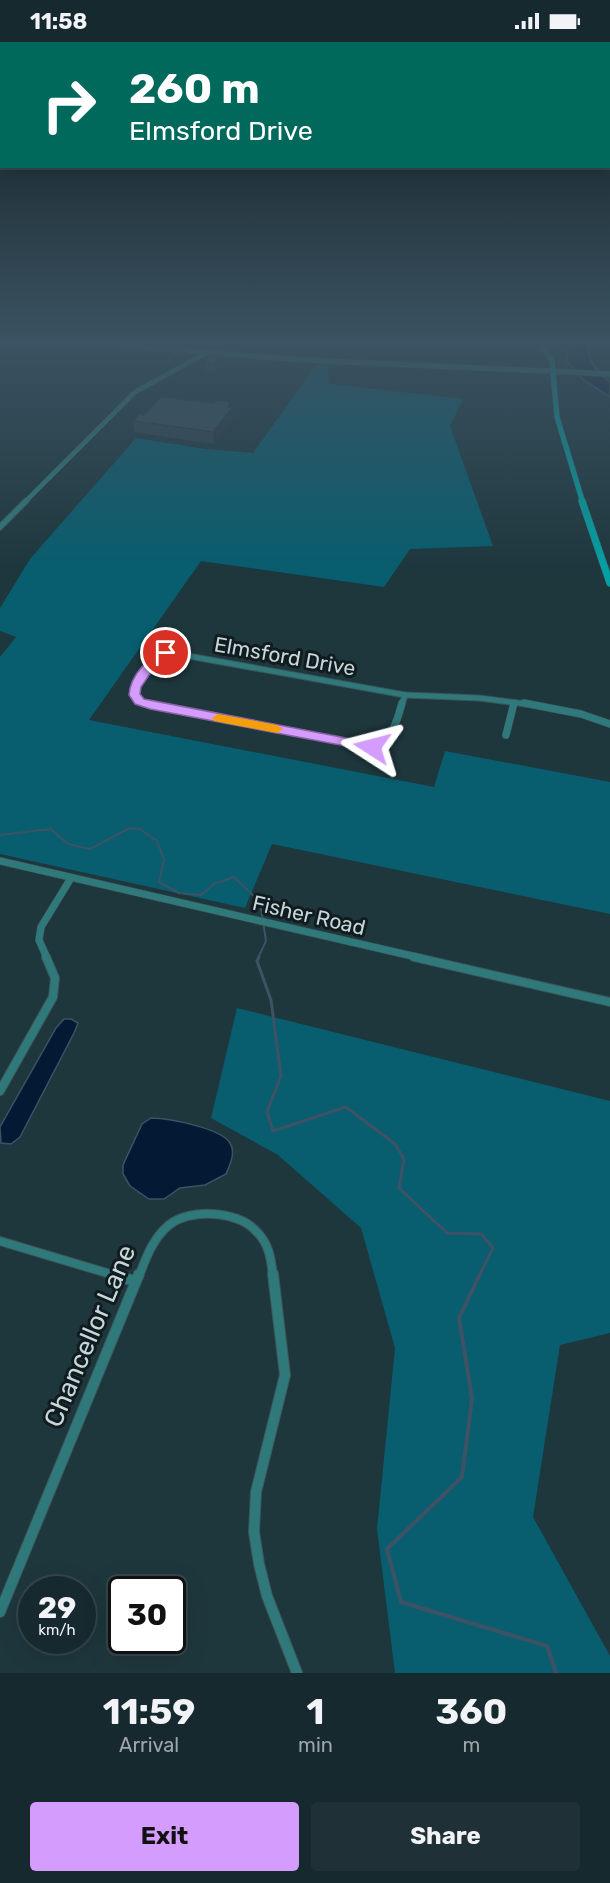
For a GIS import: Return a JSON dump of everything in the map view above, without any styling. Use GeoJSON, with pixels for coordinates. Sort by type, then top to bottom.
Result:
{"type":"FeatureCollection","features":[{"type":"Feature","properties":{"kind":"main road"},"geometry":{"type":"LineString","coordinates":[[558,416],[596,548],[610,583]]}},
{"type":"Feature","properties":{"kind":"street"},"geometry":{"type":"LineString","coordinates":[[0,527],[111,416]]}},
{"type":"Feature","properties":{"kind":"street","name":"Elmsford Drive"},"geometry":{"type":"LineString","coordinates":[[405,695],[389,737],[382,744],[372,747],[150,705],[140,701],[134,691],[154,660],[172,652],[405,695],[433,699],[477,698],[514,703],[573,713],[610,723]]}},
{"type":"Feature","properties":{"kind":"street"},"geometry":{"type":"LineString","coordinates":[[506,735],[514,703]]}},
{"type":"Feature","properties":{"kind":"street","name":"Fisher Road"},"geometry":{"type":"LineString","coordinates":[[0,861],[610,1002]]}},
{"type":"Feature","properties":{"kind":"street"},"geometry":{"type":"LineString","coordinates":[[0,1091],[53,997],[55,978],[39,940],[41,927],[71,878]]}},
{"type":"Feature","properties":{"kind":"street","name":"Chancellor Lane"},"geometry":{"type":"LineString","coordinates":[[0,1612],[134,1281],[150,1248],[170,1224],[198,1214],[229,1215],[255,1229],[270,1251],[285,1375],[283,1393],[258,1483],[254,1531],[267,1596],[290,1649],[297,1673]]}},
{"type":"Feature","properties":{"kind":"street"},"geometry":{"type":"LineString","coordinates":[[0,1241],[134,1281]]}},
{"type":"Feature","properties":{"kind":"shaded area"},"geometry":{"type":"Polygon","coordinates":[[[279,416],[455,416],[450,426],[493,546],[410,549],[384,587],[201,561],[89,720],[434,787],[445,751],[610,782],[610,914],[272,844],[245,908],[0,854],[0,657],[16,637],[0,631],[0,608],[30,559],[136,438],[205,449],[253,453],[279,416]]]}},
{"type":"Feature","properties":{"kind":"shaded area"},"geometry":{"type":"Polygon","coordinates":[[[237,1008],[610,1101],[610,1333],[560,1345],[533,1517],[610,1656],[610,1673],[395,1673],[377,1529],[395,1348],[361,1228],[278,1155],[211,1118],[237,1008]]]}},
{"type":"Feature","properties":{"kind":"shaded area"},"geometry":{"type":"Polygon","coordinates":[[[64,1019],[71,1019],[78,1023],[74,1033],[20,1137],[11,1144],[1,1143],[0,1127],[56,1028],[64,1019]]]}},
{"type":"Feature","properties":{"kind":"shaded area"},"geometry":{"type":"Polygon","coordinates":[[[151,1118],[205,1128],[225,1138],[232,1147],[232,1158],[226,1174],[205,1185],[180,1188],[164,1199],[149,1199],[130,1186],[123,1174],[123,1165],[142,1124],[151,1118]]]}},
{"type":"Feature","properties":{"kind":"building"},"geometry":{"type":"Polygon","coordinates":[[[137,416],[226,416],[213,432],[133,421],[137,416]]]}},
{"type":"Feature","properties":{"kind":"waterway"},"geometry":{"type":"LineString","coordinates":[[0,835],[51,829],[68,844],[90,849],[130,828],[140,829],[157,841],[164,860],[159,882],[179,893],[201,895],[214,884],[234,877],[260,902],[266,941],[258,958]]}},
{"type":"Feature","properties":{"kind":"waterway"},"geometry":{"type":"LineString","coordinates":[[259,957],[257,961],[271,1000],[281,1076],[267,1112],[273,1131],[346,1107],[395,1144],[404,1159],[399,1188],[447,1233],[481,1234],[493,1248],[480,1274]]}},
{"type":"Feature","properties":{"kind":"waterway"},"geometry":{"type":"LineString","coordinates":[[480,1274],[459,1318],[472,1399],[462,1477],[387,1549],[401,1602],[547,1646],[556,1673]]}},
{"type":"Feature","properties":{"kind":"slow traffic"},"geometry":{"type":"LineString","coordinates":[[218,718],[277,729]]}},
{"type":"Feature","properties":{"kind":"route"},"geometry":{"type":"LineString","coordinates":[[166,653],[154,660],[135,687],[134,695],[144,704],[372,747]]}}]}
